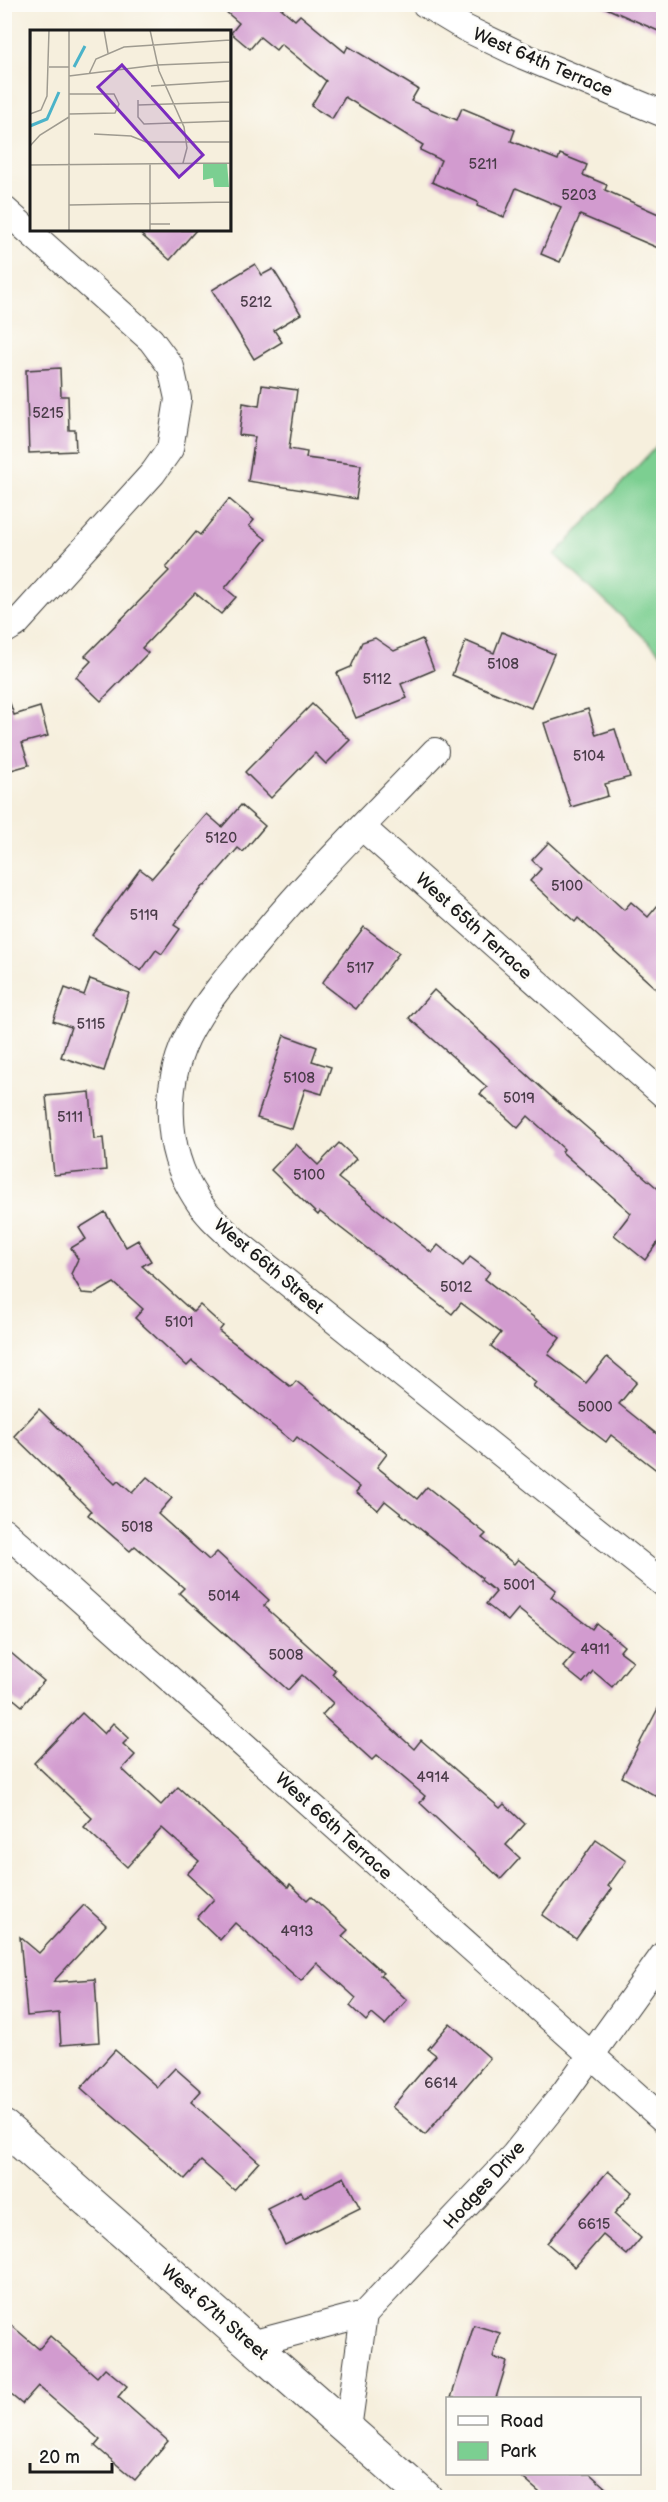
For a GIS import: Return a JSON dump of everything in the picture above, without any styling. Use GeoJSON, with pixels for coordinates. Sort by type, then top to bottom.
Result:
{"type":"FeatureCollection","features":[{"type":"Feature","properties":{"kind":"street","name":"West 64th Terrace"},"geometry":{"type":"LineString","coordinates":[[426,4],[465,28],[523,56],[663,114]]}},
{"type":"Feature","properties":{"kind":"street"},"geometry":{"type":"LineString","coordinates":[[4,209],[151,340],[171,367],[178,399],[170,449],[153,473],[16,624],[4,631]]}},
{"type":"Feature","properties":{"kind":"street"},"geometry":{"type":"LineString","coordinates":[[363,828],[435,750]]}},
{"type":"Feature","properties":{"kind":"street","name":"West 65th Terrace"},"geometry":{"type":"LineString","coordinates":[[363,828],[663,1095]]}},
{"type":"Feature","properties":{"kind":"street","name":"West 66th Street"},"geometry":{"type":"LineString","coordinates":[[363,828],[289,904],[227,978],[192,1027],[181,1050],[170,1100],[171,1126],[183,1174],[210,1217],[239,1244],[663,1584]]}},
{"type":"Feature","properties":{"kind":"street","name":"West 66th Terrace"},"geometry":{"type":"LineString","coordinates":[[4,1531],[663,2120]]}},
{"type":"Feature","properties":{"kind":"street","name":"Hodges Drive"},"geometry":{"type":"LineString","coordinates":[[364,2314],[514,2155],[592,2056],[663,1954]]}},
{"type":"Feature","properties":{"kind":"street","name":"West 67th Street"},"geometry":{"type":"LineString","coordinates":[[4,2127],[426,2498]]}},
{"type":"Feature","properties":{"kind":"street"},"geometry":{"type":"LineString","coordinates":[[251,2344],[364,2314],[348,2429]]}},
{"type":"Feature","properties":{"kind":"green space"},"geometry":{"type":"Polygon","coordinates":[[[663,439],[663,655],[555,555],[663,439]]]}},
{"type":"Feature","properties":{"kind":"building"},"geometry":{"type":"Polygon","coordinates":[[[217,4],[276,4],[295,20],[300,15],[345,52],[348,46],[418,89],[411,101],[457,120],[462,108],[515,130],[511,141],[558,160],[560,154],[587,165],[583,175],[607,185],[605,190],[663,216],[663,250],[580,215],[560,262],[541,254],[561,207],[516,188],[504,217],[477,206],[478,202],[432,182],[441,160],[420,150],[423,145],[345,97],[332,119],[311,106],[326,81],[281,44],[276,50],[260,37],[250,49],[231,33],[239,23],[217,4]]]}},
{"type":"Feature","properties":{"kind":"building"},"geometry":{"type":"Polygon","coordinates":[[[597,4],[663,4],[663,33],[597,4]]]}},
{"type":"Feature","properties":{"kind":"building"},"geometry":{"type":"Polygon","coordinates":[[[137,231],[195,231],[170,260],[137,231]]]}},
{"type":"Feature","properties":{"kind":"building"},"geometry":{"type":"Polygon","coordinates":[[[255,264],[262,275],[273,269],[301,314],[274,330],[282,342],[254,359],[212,290],[255,264]]]}},
{"type":"Feature","properties":{"kind":"building"},"geometry":{"type":"Polygon","coordinates":[[[60,368],[61,396],[68,396],[69,430],[75,430],[76,451],[29,453],[26,370],[60,368]]]}},
{"type":"Feature","properties":{"kind":"building"},"geometry":{"type":"Polygon","coordinates":[[[262,385],[297,390],[289,449],[307,452],[306,458],[361,465],[356,499],[248,481],[255,437],[239,435],[243,403],[259,406],[262,385]]]}},
{"type":"Feature","properties":{"kind":"building"},"geometry":{"type":"Polygon","coordinates":[[[229,499],[254,520],[249,526],[266,539],[225,588],[236,597],[221,614],[195,593],[142,648],[148,653],[101,701],[76,677],[91,661],[85,656],[169,571],[166,568],[196,532],[200,535],[229,499]]]}},
{"type":"Feature","properties":{"kind":"building"},"geometry":{"type":"Polygon","coordinates":[[[502,632],[554,654],[531,708],[452,675],[466,641],[494,653],[502,632]]]}},
{"type":"Feature","properties":{"kind":"building"},"geometry":{"type":"Polygon","coordinates":[[[375,638],[394,651],[422,639],[434,670],[401,684],[407,698],[356,718],[337,673],[351,667],[362,642],[375,638]]]}},
{"type":"Feature","properties":{"kind":"building"},"geometry":{"type":"Polygon","coordinates":[[[10,703],[14,715],[40,707],[48,736],[22,743],[29,765],[4,772],[4,704],[10,703]]]}},
{"type":"Feature","properties":{"kind":"building"},"geometry":{"type":"Polygon","coordinates":[[[312,704],[350,740],[326,764],[315,753],[271,798],[245,772],[312,704]]]}},
{"type":"Feature","properties":{"kind":"building"},"geometry":{"type":"Polygon","coordinates":[[[588,709],[596,735],[615,729],[630,777],[605,784],[608,796],[571,807],[544,723],[588,709]]]}},
{"type":"Feature","properties":{"kind":"building"},"geometry":{"type":"Polygon","coordinates":[[[241,805],[265,826],[243,852],[238,848],[204,885],[174,925],[180,929],[162,954],[156,950],[141,971],[92,935],[140,869],[152,878],[207,814],[222,827],[241,805]]]}},
{"type":"Feature","properties":{"kind":"building"},"geometry":{"type":"Polygon","coordinates":[[[549,842],[624,910],[631,902],[648,917],[663,899],[663,995],[578,918],[575,922],[530,881],[541,869],[532,860],[549,842]]]}},
{"type":"Feature","properties":{"kind":"building"},"geometry":{"type":"Polygon","coordinates":[[[364,927],[399,953],[356,1009],[322,983],[364,927]]]}},
{"type":"Feature","properties":{"kind":"building"},"geometry":{"type":"Polygon","coordinates":[[[90,979],[129,993],[104,1071],[61,1057],[71,1027],[53,1021],[65,988],[84,995],[90,979]]]}},
{"type":"Feature","properties":{"kind":"building"},"geometry":{"type":"Polygon","coordinates":[[[434,990],[556,1101],[663,1193],[663,1235],[645,1260],[614,1235],[631,1213],[562,1152],[564,1149],[528,1116],[518,1128],[480,1094],[487,1087],[409,1018],[434,990]]]}},
{"type":"Feature","properties":{"kind":"building"},"geometry":{"type":"Polygon","coordinates":[[[284,1035],[317,1047],[312,1061],[331,1067],[322,1094],[305,1089],[292,1129],[257,1118],[284,1035]]]}},
{"type":"Feature","properties":{"kind":"building"},"geometry":{"type":"Polygon","coordinates":[[[90,1092],[94,1139],[103,1138],[106,1170],[54,1175],[46,1096],[90,1092]]]}},
{"type":"Feature","properties":{"kind":"building"},"geometry":{"type":"Polygon","coordinates":[[[339,1143],[356,1159],[338,1178],[432,1253],[438,1245],[463,1266],[470,1257],[490,1272],[485,1279],[560,1338],[548,1354],[586,1383],[607,1357],[637,1382],[619,1404],[663,1439],[663,1475],[611,1435],[606,1442],[533,1386],[536,1382],[491,1346],[501,1333],[461,1303],[452,1314],[320,1212],[318,1215],[271,1170],[296,1144],[318,1165],[339,1143]]]}},
{"type":"Feature","properties":{"kind":"building"},"geometry":{"type":"Polygon","coordinates":[[[105,1212],[126,1247],[138,1240],[151,1261],[142,1266],[193,1312],[200,1305],[223,1326],[219,1331],[291,1387],[296,1381],[387,1454],[377,1467],[417,1499],[427,1487],[486,1534],[482,1538],[514,1564],[518,1559],[556,1590],[551,1597],[592,1629],[596,1623],[624,1646],[620,1651],[633,1661],[612,1687],[593,1671],[583,1683],[563,1667],[574,1654],[518,1609],[508,1621],[486,1604],[496,1592],[481,1580],[482,1578],[385,1501],[378,1510],[356,1492],[360,1487],[297,1437],[293,1442],[192,1361],[187,1366],[135,1318],[143,1309],[114,1283],[95,1294],[82,1293],[71,1274],[78,1259],[71,1248],[86,1239],[79,1228],[105,1212]]]}},
{"type":"Feature","properties":{"kind":"building"},"geometry":{"type":"Polygon","coordinates":[[[39,1409],[115,1484],[118,1481],[132,1493],[147,1477],[172,1498],[158,1514],[209,1560],[217,1552],[269,1600],[264,1606],[335,1670],[332,1674],[414,1749],[421,1740],[500,1808],[504,1804],[525,1824],[506,1845],[520,1858],[501,1879],[420,1803],[425,1796],[377,1755],[372,1760],[322,1715],[333,1703],[302,1675],[288,1690],[179,1593],[184,1588],[135,1546],[130,1551],[88,1515],[91,1511],[14,1436],[39,1409]]]}},
{"type":"Feature","properties":{"kind":"building"},"geometry":{"type":"Polygon","coordinates":[[[4,1647],[44,1681],[22,1706],[4,1691],[4,1647]]]}},
{"type":"Feature","properties":{"kind":"building"},"geometry":{"type":"Polygon","coordinates":[[[663,1699],[663,1800],[622,1777],[663,1699]]]}},
{"type":"Feature","properties":{"kind":"building"},"geometry":{"type":"Polygon","coordinates":[[[82,1713],[104,1734],[113,1723],[129,1738],[123,1744],[135,1755],[122,1769],[161,1805],[178,1787],[288,1887],[290,1884],[307,1900],[311,1896],[348,1930],[342,1936],[383,1973],[380,1975],[407,2000],[385,2025],[372,2014],[366,2021],[350,2006],[356,1998],[317,1963],[301,1981],[235,1923],[220,1940],[197,1918],[214,1899],[187,1874],[199,1861],[162,1828],[127,1867],[84,1827],[92,1818],[34,1763],[82,1713]]]}},
{"type":"Feature","properties":{"kind":"building"},"geometry":{"type":"Polygon","coordinates":[[[596,1840],[626,1861],[608,1886],[612,1889],[576,1939],[542,1915],[596,1840]]]}},
{"type":"Feature","properties":{"kind":"building"},"geometry":{"type":"Polygon","coordinates":[[[84,1905],[106,1925],[53,1982],[95,1979],[99,2042],[61,2045],[59,2013],[27,2016],[20,1937],[39,1953],[84,1905]]]}},
{"type":"Feature","properties":{"kind":"building"},"geometry":{"type":"Polygon","coordinates":[[[450,2023],[490,2058],[425,2135],[392,2107],[436,2055],[428,2049],[450,2023]]]}},
{"type":"Feature","properties":{"kind":"building"},"geometry":{"type":"Polygon","coordinates":[[[115,2050],[157,2087],[175,2068],[201,2091],[191,2102],[259,2162],[234,2190],[201,2161],[185,2179],[81,2088],[115,2050]]]}},
{"type":"Feature","properties":{"kind":"building"},"geometry":{"type":"Polygon","coordinates":[[[608,2171],[632,2192],[614,2214],[641,2238],[627,2255],[603,2235],[575,2267],[547,2243],[608,2171]]]}},
{"type":"Feature","properties":{"kind":"building"},"geometry":{"type":"Polygon","coordinates":[[[344,2177],[360,2208],[285,2245],[267,2208],[301,2191],[304,2197],[344,2177]]]}},
{"type":"Feature","properties":{"kind":"building"},"geometry":{"type":"Polygon","coordinates":[[[4,2319],[39,2349],[50,2336],[97,2377],[105,2368],[127,2386],[118,2397],[168,2441],[135,2480],[95,2446],[100,2440],[38,2386],[22,2404],[4,2389],[4,2319]]]}},
{"type":"Feature","properties":{"kind":"building"},"geometry":{"type":"Polygon","coordinates":[[[474,2325],[500,2333],[493,2357],[507,2362],[496,2397],[451,2397],[474,2325]]]}},
{"type":"Feature","properties":{"kind":"building"},"geometry":{"type":"Polygon","coordinates":[[[519,2475],[591,2475],[617,2498],[546,2498],[519,2475]]]}}]}
